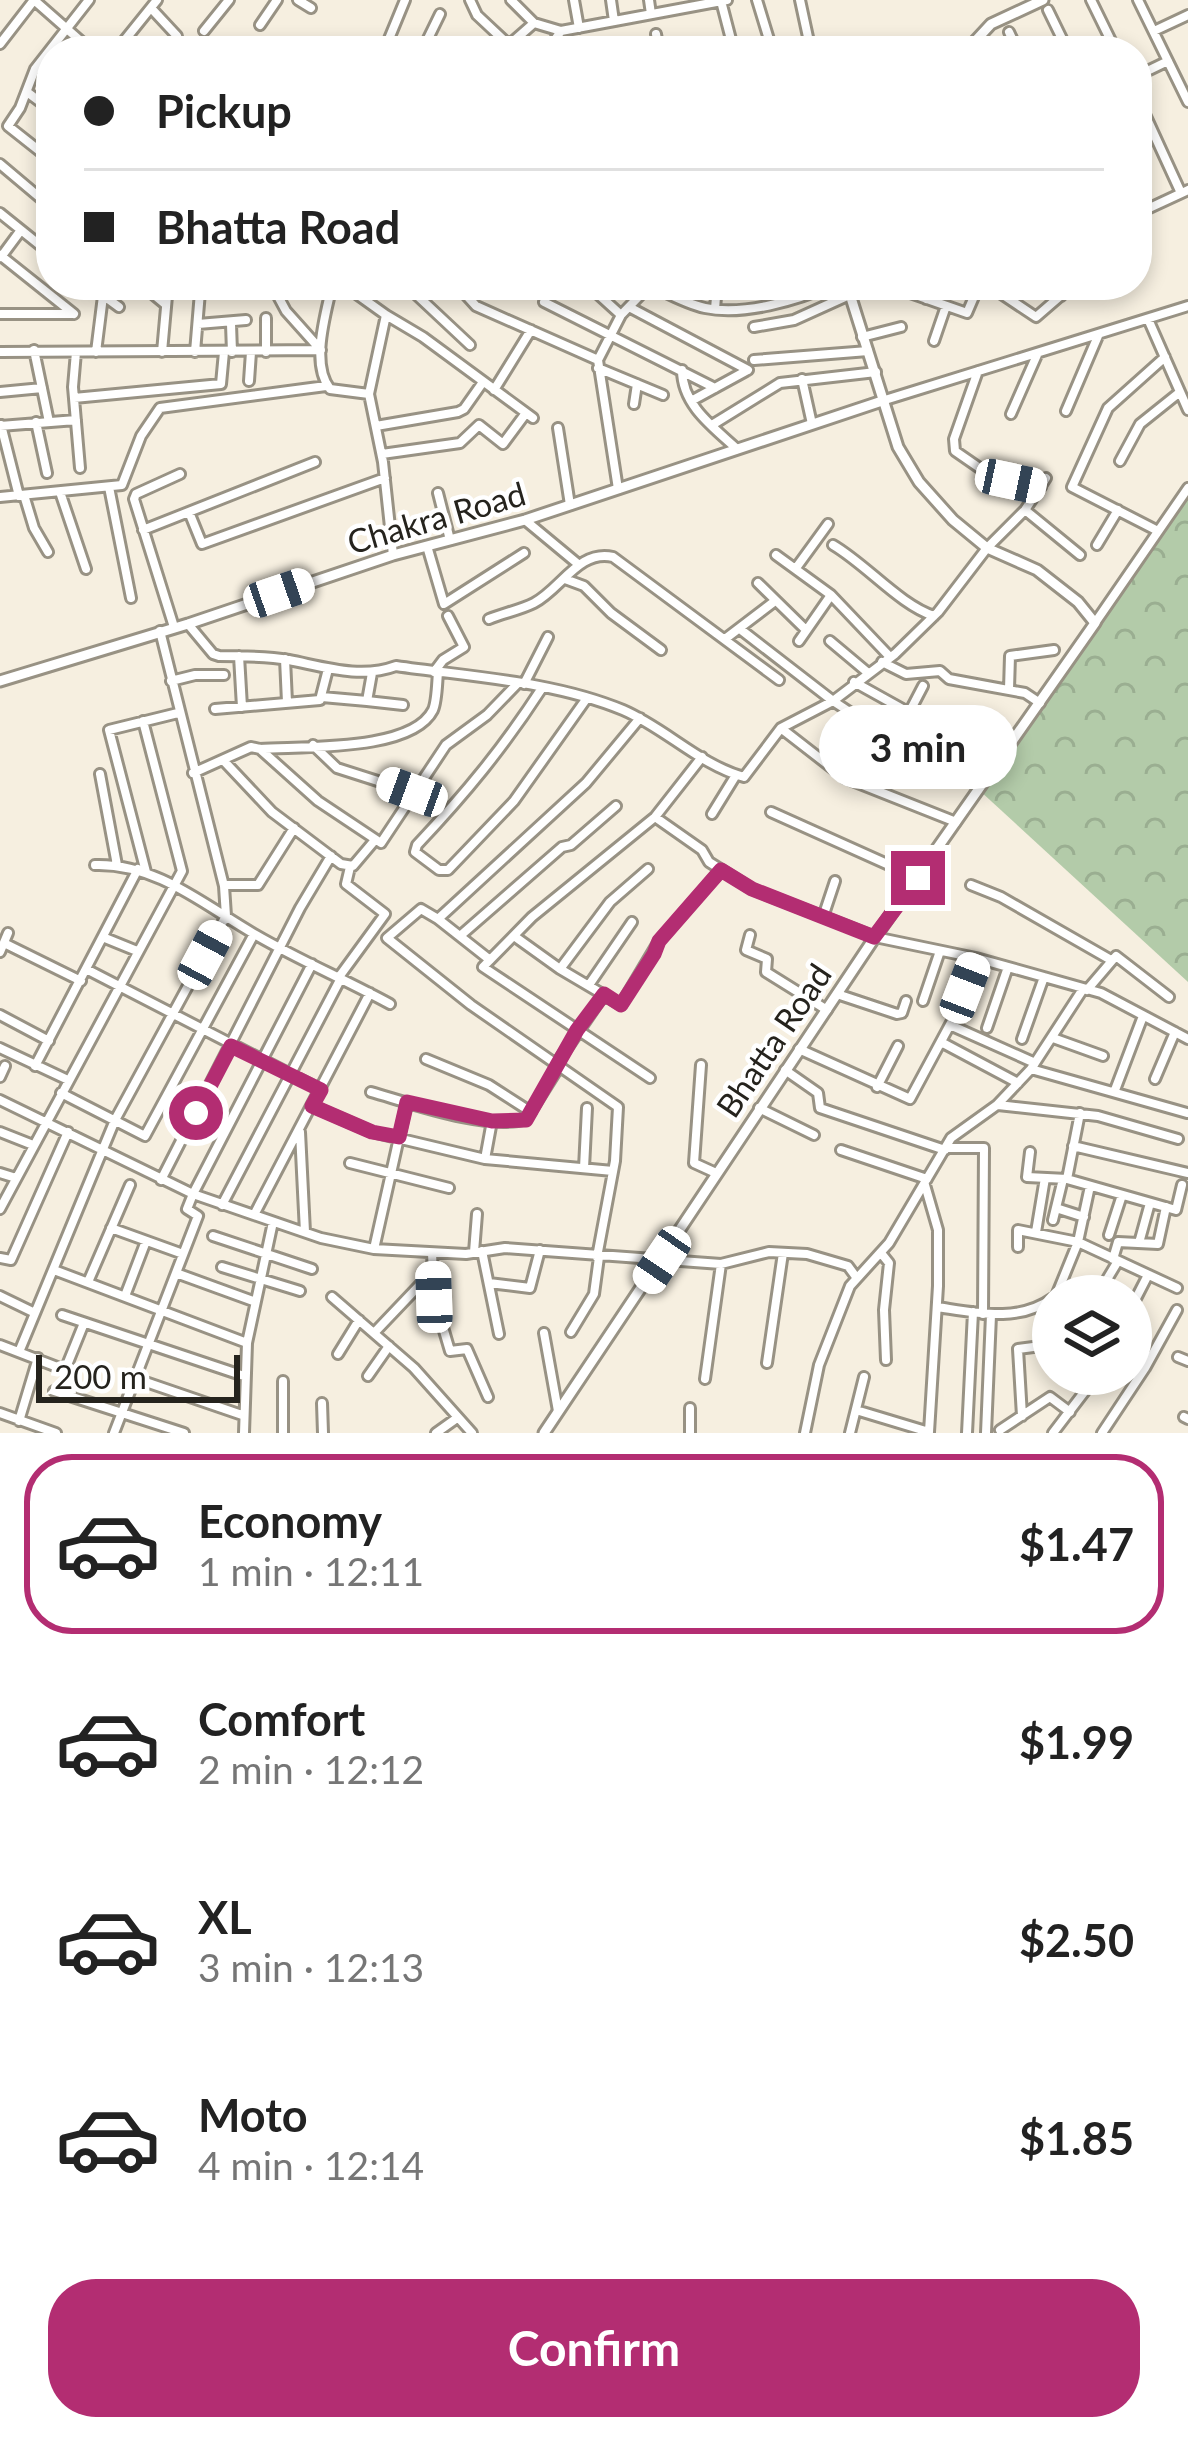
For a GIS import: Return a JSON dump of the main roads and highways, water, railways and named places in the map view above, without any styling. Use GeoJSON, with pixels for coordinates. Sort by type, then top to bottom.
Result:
{"type":"FeatureCollection","features":[{"type":"Feature","properties":{"kind":"main road"},"geometry":{"type":"LineString","coordinates":[[980,36],[1025,3],[1046,5]]}},
{"type":"Feature","properties":{"kind":"main road"},"geometry":{"type":"LineString","coordinates":[[850,300],[885,400]]}},
{"type":"Feature","properties":{"kind":"main road","name":"Chakra Road"},"geometry":{"type":"LineString","coordinates":[[0,681],[393,555],[525,520],[885,400]]}},
{"type":"Feature","properties":{"kind":"main road","name":"Bhatta Road"},"geometry":{"type":"LineString","coordinates":[[547,1432],[874,937],[1095,623],[1078,602],[1037,570],[987,548],[953,520],[919,482],[898,447],[885,400]]}}]}
